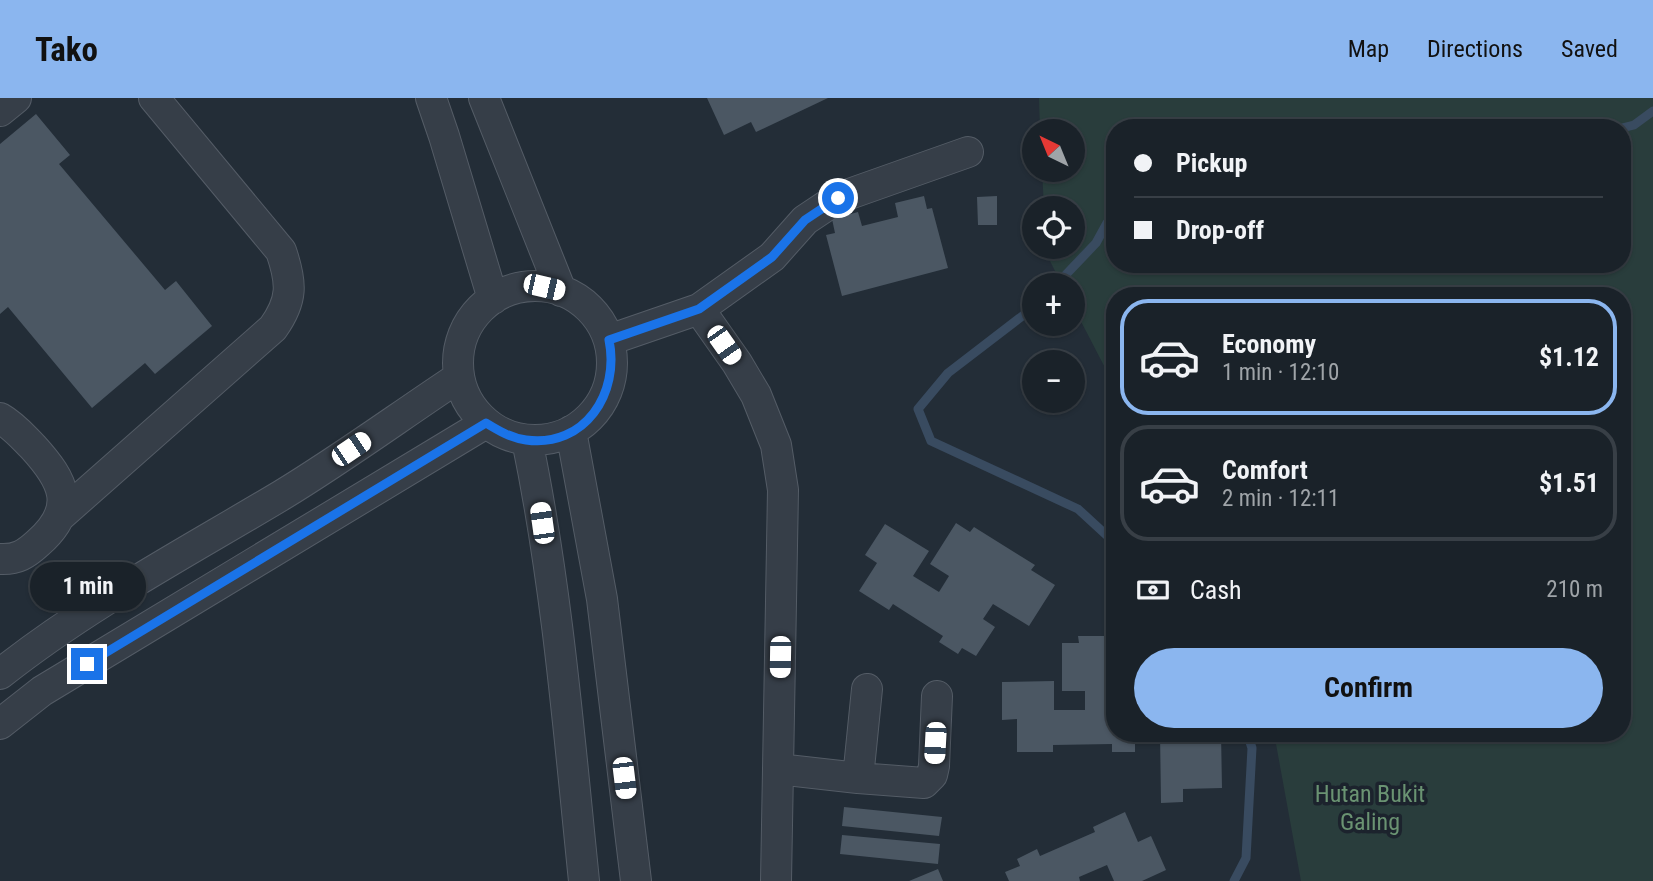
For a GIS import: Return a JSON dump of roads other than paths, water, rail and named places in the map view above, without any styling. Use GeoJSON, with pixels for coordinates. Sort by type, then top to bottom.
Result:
{"type":"FeatureCollection","features":[{"type":"Feature","properties":{"kind":"street"},"geometry":{"type":"LineString","coordinates":[[0,111],[16,98]]}},
{"type":"Feature","properties":{"kind":"street"},"geometry":{"type":"LineString","coordinates":[[60,516],[273,328],[285,311],[290,290],[289,272],[281,251],[154,98]]}},
{"type":"Feature","properties":{"kind":"street"},"geometry":{"type":"LineString","coordinates":[[430,98],[493,299]]}},
{"type":"Feature","properties":{"kind":"street"},"geometry":{"type":"LineString","coordinates":[[484,98],[561,291]]}},
{"type":"Feature","properties":{"kind":"street"},"geometry":{"type":"LineString","coordinates":[[609,340],[699,309],[772,257],[805,220],[838,198],[968,152]]}},
{"type":"Feature","properties":{"kind":"street"},"geometry":{"type":"LineString","coordinates":[[544,287],[561,291],[591,309],[609,340],[612,366],[606,392],[598,408],[586,421],[557,437],[527,440],[505,435],[486,423],[469,402],[459,376],[461,341],[479,311],[493,299],[509,291],[544,287]]}},
{"type":"Feature","properties":{"kind":"street"},"geometry":{"type":"LineString","coordinates":[[699,309],[756,395],[776,445],[783,490],[776,881]]}},
{"type":"Feature","properties":{"kind":"street"},"geometry":{"type":"LineString","coordinates":[[0,674],[32,649],[139,581],[286,493],[459,376]]}},
{"type":"Feature","properties":{"kind":"street"},"geometry":{"type":"LineString","coordinates":[[0,418],[13,426],[53,469],[63,497],[60,516],[52,531],[24,556],[0,559]]}},
{"type":"Feature","properties":{"kind":"street"},"geometry":{"type":"LineString","coordinates":[[0,724],[43,691],[486,423]]}},
{"type":"Feature","properties":{"kind":"street"},"geometry":{"type":"LineString","coordinates":[[571,431],[602,598],[636,881]]}},
{"type":"Feature","properties":{"kind":"street"},"geometry":{"type":"LineString","coordinates":[[527,440],[539,498],[560,652],[584,881]]}},
{"type":"Feature","properties":{"kind":"street"},"geometry":{"type":"LineString","coordinates":[[858,778],[867,689]]}},
{"type":"Feature","properties":{"kind":"street"},"geometry":{"type":"LineString","coordinates":[[778,769],[916,784],[929,779],[934,766],[937,696]]}},
{"type":"Feature","properties":{"kind":"waterway"},"geometry":{"type":"LineString","coordinates":[[1631,126],[1653,111]]}},
{"type":"Feature","properties":{"kind":"waterway"},"geometry":{"type":"LineString","coordinates":[[1067,273],[1096,243],[1106,225]]}},
{"type":"Feature","properties":{"kind":"waterway"},"geometry":{"type":"LineString","coordinates":[[1022,316],[948,373],[918,409],[931,441],[1078,509],[1106,535]]}},
{"type":"Feature","properties":{"kind":"waterway"},"geometry":{"type":"LineString","coordinates":[[1234,881],[1246,858],[1252,748],[1250,742]]}},
{"type":"Feature","properties":{"kind":"park label","name":"Hutan Bukit Galing"},"geometry":{"type":"Point","coordinates":[1370,808]}}]}
